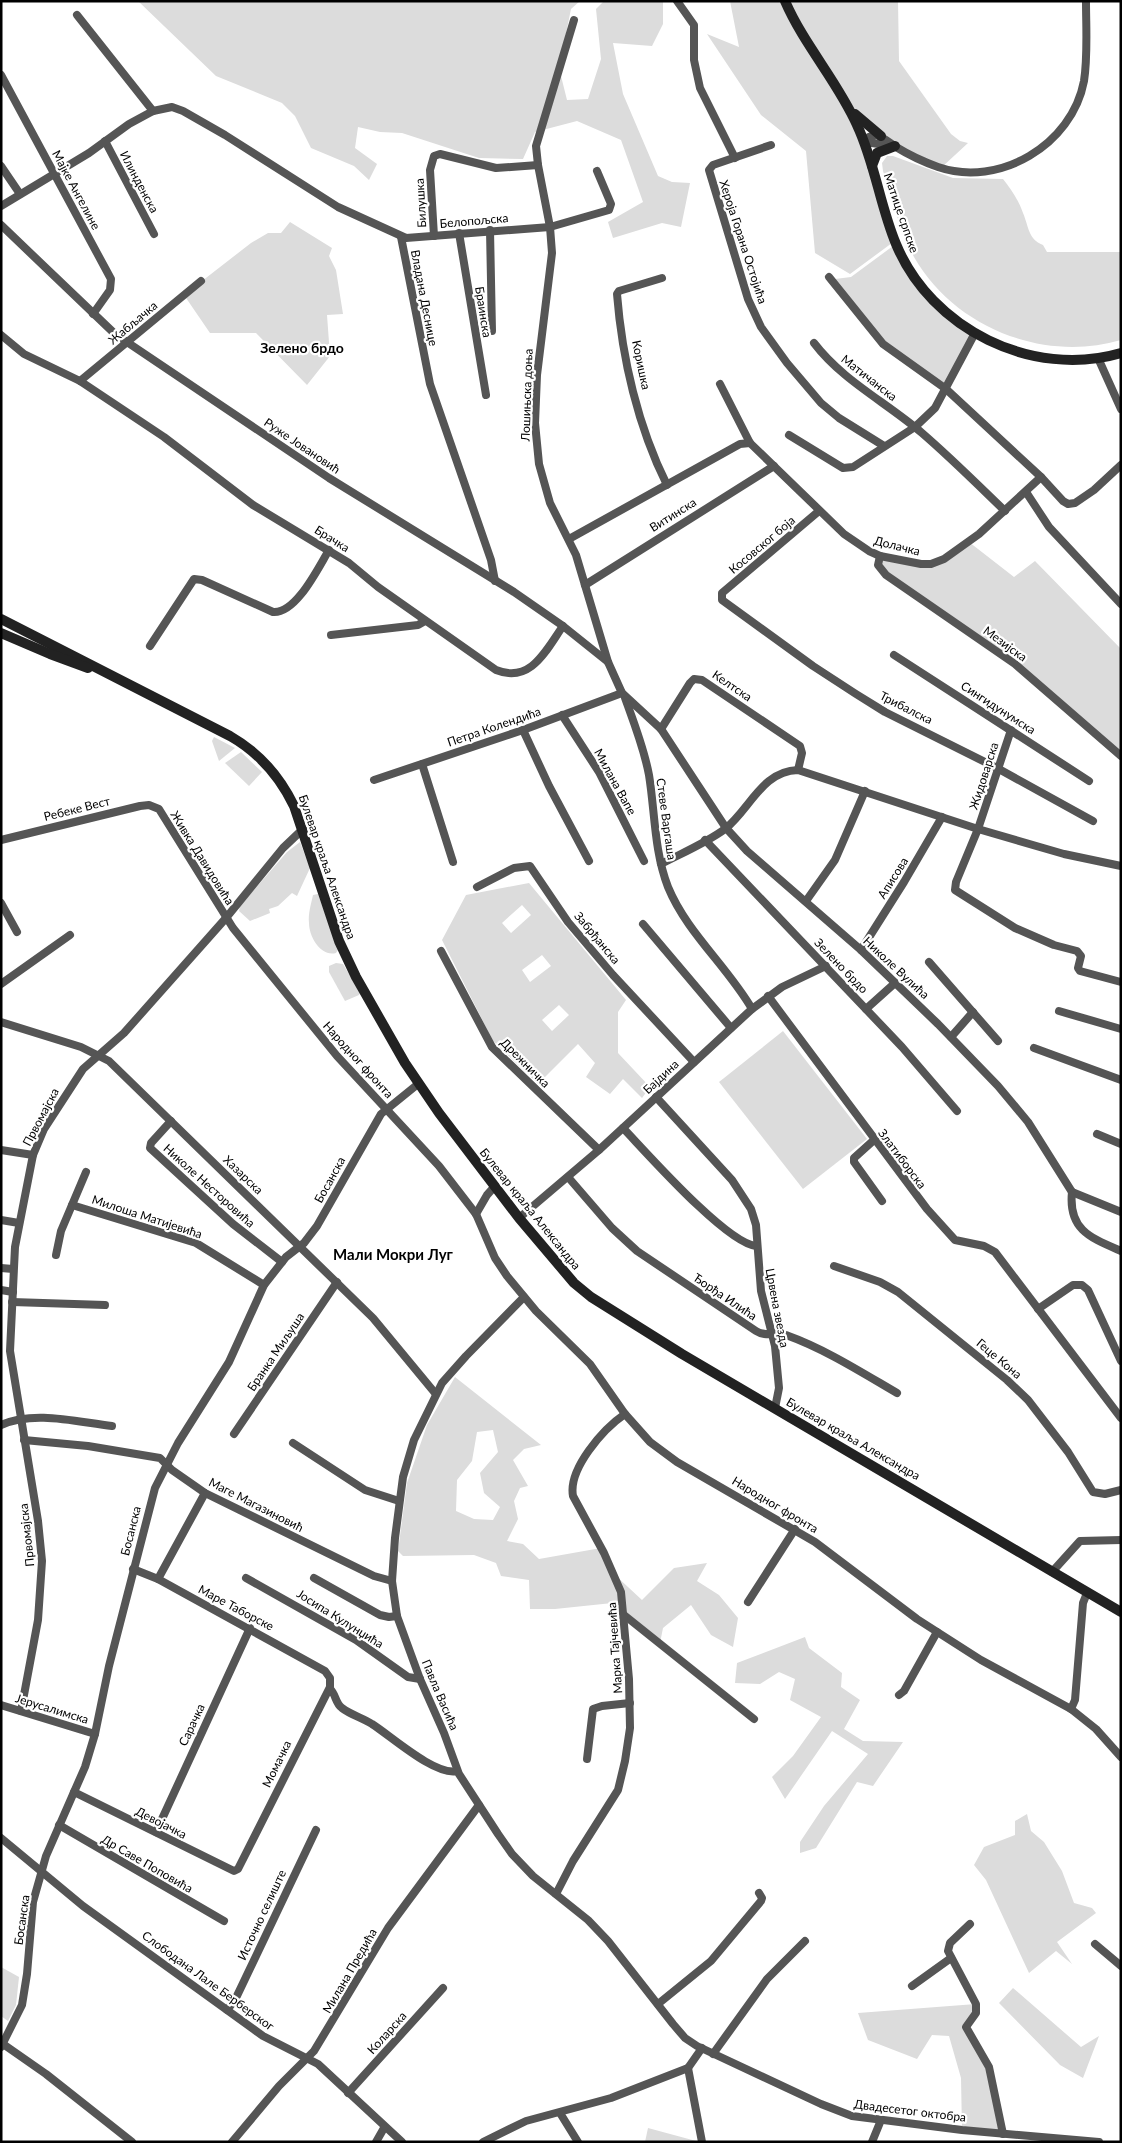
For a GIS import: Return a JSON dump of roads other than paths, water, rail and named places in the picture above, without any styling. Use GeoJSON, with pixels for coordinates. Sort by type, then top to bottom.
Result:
{"type":"FeatureCollection","features":[{"type":"Feature","properties":{"kind":"main road","name":"Матице српске"},"geometry":{"type":"LineString","coordinates":[[785,1],[795,22],[848,108],[864,142],[896,243],[909,269],[940,308],[974,333],[1024,354],[1056,359],[1098,358],[1121,353]]}},
{"type":"Feature","properties":{"kind":"main road"},"geometry":{"type":"LineString","coordinates":[[848,108],[881,136]]}},
{"type":"Feature","properties":{"kind":"main road"},"geometry":{"type":"LineString","coordinates":[[872,166],[877,152],[895,146]]}},
{"type":"Feature","properties":{"kind":"main road","name":"Булевар краља Александра"},"geometry":{"type":"LineString","coordinates":[[1,619],[222,731],[251,750],[287,792],[303,829],[327,907],[346,957],[418,1084],[519,1218],[560,1268],[586,1293],[682,1354],[1121,1612]]}},
{"type":"Feature","properties":{"kind":"main road","name":"Булевар краља Александра"},"geometry":{"type":"LineString","coordinates":[[2,634],[120,680]]}},
{"type":"Feature","properties":{"kind":"street"},"geometry":{"type":"LineString","coordinates":[[677,1],[694,25],[697,81],[735,158]]}},
{"type":"Feature","properties":{"kind":"street"},"geometry":{"type":"LineString","coordinates":[[864,142],[868,137],[878,134],[895,146],[939,168],[973,172],[1010,165],[1024,160],[1045,145],[1069,118],[1084,82],[1086,1]]}},
{"type":"Feature","properties":{"kind":"street"},"geometry":{"type":"LineString","coordinates":[[1,206],[104,141],[114,132],[153,111],[76,15]]}},
{"type":"Feature","properties":{"kind":"street","name":"Лошињска доња"},"geometry":{"type":"LineString","coordinates":[[574,20],[538,140],[538,165],[550,227],[552,253],[539,353],[536,440],[547,493],[569,539],[586,585]]}},
{"type":"Feature","properties":{"kind":"street","name":"Мајке Ангелине"},"geometry":{"type":"LineString","coordinates":[[1,75],[112,282],[110,290],[92,314]]}},
{"type":"Feature","properties":{"kind":"street","name":"Владана Деснице"},"geometry":{"type":"LineString","coordinates":[[153,111],[168,107],[177,108],[226,135],[338,208],[401,237],[430,384],[491,560],[495,581]]}},
{"type":"Feature","properties":{"kind":"street","name":"Илинденска"},"geometry":{"type":"LineString","coordinates":[[104,141],[154,234]]}},
{"type":"Feature","properties":{"kind":"street"},"geometry":{"type":"LineString","coordinates":[[864,142],[895,146]]}},
{"type":"Feature","properties":{"kind":"street","name":"Хероја Горана Остојића"},"geometry":{"type":"LineString","coordinates":[[771,145],[713,165],[709,173],[748,299],[761,327],[787,363],[821,402],[839,418],[884,446]]}},
{"type":"Feature","properties":{"kind":"street","name":"Билушка"},"geometry":{"type":"LineString","coordinates":[[434,236],[430,170],[436,155],[458,158],[496,168],[538,165]]}},
{"type":"Feature","properties":{"kind":"street"},"geometry":{"type":"LineString","coordinates":[[1,166],[20,194]]}},
{"type":"Feature","properties":{"kind":"street"},"geometry":{"type":"LineString","coordinates":[[550,227],[611,208],[597,170]]}},
{"type":"Feature","properties":{"kind":"street","name":"Руже Јовановић"},"geometry":{"type":"LineString","coordinates":[[1,225],[92,314],[127,342],[329,478],[495,581],[563,626],[608,662]]}},
{"type":"Feature","properties":{"kind":"street","name":"Белопољска"},"geometry":{"type":"LineString","coordinates":[[401,237],[410,239],[490,230],[550,227]]}},
{"type":"Feature","properties":{"kind":"street"},"geometry":{"type":"LineString","coordinates":[[490,230],[492,331]]}},
{"type":"Feature","properties":{"kind":"street","name":"Браинска"},"geometry":{"type":"LineString","coordinates":[[459,233],[486,396]]}},
{"type":"Feature","properties":{"kind":"street"},"geometry":{"type":"LineString","coordinates":[[829,277],[883,344],[946,389],[1041,477],[1063,502],[1072,504],[1094,490],[1121,465]]}},
{"type":"Feature","properties":{"kind":"street","name":"Коришка"},"geometry":{"type":"LineString","coordinates":[[662,278],[619,291],[617,294],[627,360],[639,411],[650,448],[667,485]]}},
{"type":"Feature","properties":{"kind":"street","name":"Жабљачка"},"geometry":{"type":"LineString","coordinates":[[80,381],[201,282]]}},
{"type":"Feature","properties":{"kind":"street"},"geometry":{"type":"LineString","coordinates":[[789,435],[843,468],[853,467],[915,427],[935,408],[974,333]]}},
{"type":"Feature","properties":{"kind":"street","name":"Брачка"},"geometry":{"type":"LineString","coordinates":[[1,335],[33,359],[80,381],[164,436],[253,505],[329,550],[425,621],[496,670],[514,674],[525,672],[534,666],[563,626]]}},
{"type":"Feature","properties":{"kind":"street","name":"Матичанска"},"geometry":{"type":"LineString","coordinates":[[814,343],[832,363],[861,389],[915,427],[1005,511]]}},
{"type":"Feature","properties":{"kind":"street"},"geometry":{"type":"LineString","coordinates":[[1098,358],[1106,381],[1121,409]]}},
{"type":"Feature","properties":{"kind":"street","name":"Долачка"},"geometry":{"type":"LineString","coordinates":[[720,384],[750,443],[819,511],[854,542],[880,556],[913,563],[938,562],[963,547],[1041,477]]}},
{"type":"Feature","properties":{"kind":"street"},"geometry":{"type":"LineString","coordinates":[[569,539],[740,444],[750,443]]}},
{"type":"Feature","properties":{"kind":"street","name":"Витинска"},"geometry":{"type":"LineString","coordinates":[[586,585],[774,466]]}},
{"type":"Feature","properties":{"kind":"street"},"geometry":{"type":"LineString","coordinates":[[1026,492],[1049,527],[1121,604]]}},
{"type":"Feature","properties":{"kind":"street","name":"Косовског боја"},"geometry":{"type":"LineString","coordinates":[[721,597],[722,593],[819,511]]}},
{"type":"Feature","properties":{"kind":"street"},"geometry":{"type":"LineString","coordinates":[[150,646],[194,580],[202,580],[273,612],[281,612],[293,604],[329,550]]}},
{"type":"Feature","properties":{"kind":"street","name":"Мезијска"},"geometry":{"type":"LineString","coordinates":[[880,556],[878,565],[886,576],[1015,664],[1121,756]]}},
{"type":"Feature","properties":{"kind":"street"},"geometry":{"type":"LineString","coordinates":[[586,585],[608,662],[624,696],[661,729]]}},
{"type":"Feature","properties":{"kind":"street","name":"Трибалска"},"geometry":{"type":"LineString","coordinates":[[721,597],[724,602],[856,694],[886,712],[997,768],[1093,821]]}},
{"type":"Feature","properties":{"kind":"street"},"geometry":{"type":"LineString","coordinates":[[331,635],[418,625],[425,621]]}},
{"type":"Feature","properties":{"kind":"street","name":"Сингидунумска"},"geometry":{"type":"LineString","coordinates":[[894,655],[1089,781]]}},
{"type":"Feature","properties":{"kind":"street","name":"Келтска"},"geometry":{"type":"LineString","coordinates":[[661,729],[690,682],[698,678],[800,746],[802,753],[798,770]]}},
{"type":"Feature","properties":{"kind":"street","name":"Петра Колендића"},"geometry":{"type":"LineString","coordinates":[[374,780],[562,715],[624,696]]}},
{"type":"Feature","properties":{"kind":"street","name":"Стеве Варгаша"},"geometry":{"type":"LineString","coordinates":[[624,696],[645,757],[661,864],[676,904],[752,1009]]}},
{"type":"Feature","properties":{"kind":"street","name":"Милана Вапе"},"geometry":{"type":"LineString","coordinates":[[562,715],[599,772],[644,861]]}},
{"type":"Feature","properties":{"kind":"street","name":"Николе Вулића"},"geometry":{"type":"LineString","coordinates":[[661,729],[726,828],[752,856],[861,950],[951,1037],[1028,1122],[1072,1192]]}},
{"type":"Feature","properties":{"kind":"street"},"geometry":{"type":"LineString","coordinates":[[523,730],[549,786],[589,861]]}},
{"type":"Feature","properties":{"kind":"street","name":"Жидоварска"},"geometry":{"type":"LineString","coordinates":[[1011,730],[978,829],[956,882],[956,893],[1015,928],[1054,945],[1077,951],[1081,956],[1078,968],[1080,971],[1121,982]]}},
{"type":"Feature","properties":{"kind":"street"},"geometry":{"type":"LineString","coordinates":[[422,764],[453,862]]}},
{"type":"Feature","properties":{"kind":"street"},"geometry":{"type":"LineString","coordinates":[[661,864],[726,828],[766,783],[785,772],[798,770],[978,829],[1064,854],[1121,866]]}},
{"type":"Feature","properties":{"kind":"street"},"geometry":{"type":"LineString","coordinates":[[806,901],[835,860],[866,791]]}},
{"type":"Feature","properties":{"kind":"street","name":"Ребеке Вест"},"geometry":{"type":"LineString","coordinates":[[1,840],[140,806],[149,805],[159,809]]}},
{"type":"Feature","properties":{"kind":"street","name":"Живка Давидовића"},"geometry":{"type":"LineString","coordinates":[[159,809],[226,918]]}},
{"type":"Feature","properties":{"kind":"street","name":"Аписова"},"geometry":{"type":"LineString","coordinates":[[861,950],[942,817]]}},
{"type":"Feature","properties":{"kind":"street","name":"Првомајска"},"geometry":{"type":"LineString","coordinates":[[21,1711],[38,1620],[42,1569],[38,1521],[10,1362],[13,1269],[19,1223],[33,1155],[44,1129],[83,1069],[124,1033],[226,918],[283,848],[303,829]]}},
{"type":"Feature","properties":{"kind":"street","name":"Зелено брдо"},"geometry":{"type":"LineString","coordinates":[[705,840],[866,1009],[957,1111]]}},
{"type":"Feature","properties":{"kind":"street","name":"Забрђанска"},"geometry":{"type":"LineString","coordinates":[[477,887],[514,868],[530,866],[568,922],[613,975],[694,1062]]}},
{"type":"Feature","properties":{"kind":"street"},"geometry":{"type":"LineString","coordinates":[[1,903],[17,932]]}},
{"type":"Feature","properties":{"kind":"street","name":"Народног фронта"},"geometry":{"type":"LineString","coordinates":[[226,918],[337,1056],[439,1166],[476,1214],[495,1258],[524,1297],[590,1364],[625,1414],[661,1452],[795,1529],[937,1632],[995,1669],[1071,1709],[1096,1729],[1121,1756]]}},
{"type":"Feature","properties":{"kind":"street"},"geometry":{"type":"LineString","coordinates":[[643,924],[732,1028]]}},
{"type":"Feature","properties":{"kind":"street"},"geometry":{"type":"LineString","coordinates":[[1,984],[70,935]]}},
{"type":"Feature","properties":{"kind":"street","name":"Дрежничка"},"geometry":{"type":"LineString","coordinates":[[441,951],[492,1047],[600,1150]]}},
{"type":"Feature","properties":{"kind":"street"},"geometry":{"type":"LineString","coordinates":[[929,962],[998,1041]]}},
{"type":"Feature","properties":{"kind":"street","name":"Бајдина"},"geometry":{"type":"LineString","coordinates":[[519,1218],[600,1150],[752,1009],[782,987],[826,966]]}},
{"type":"Feature","properties":{"kind":"street"},"geometry":{"type":"LineString","coordinates":[[866,1009],[895,983]]}},
{"type":"Feature","properties":{"kind":"street","name":"Златиборска"},"geometry":{"type":"LineString","coordinates":[[768,996],[874,1140],[951,1238],[959,1242],[984,1246],[995,1252],[1121,1418]]}},
{"type":"Feature","properties":{"kind":"street"},"geometry":{"type":"LineString","coordinates":[[1059,1010],[1121,1028]]}},
{"type":"Feature","properties":{"kind":"street"},"geometry":{"type":"LineString","coordinates":[[951,1037],[974,1012]]}},
{"type":"Feature","properties":{"kind":"street","name":"Хазарска"},"geometry":{"type":"LineString","coordinates":[[1,1022],[43,1034],[98,1055],[108,1061],[373,1318],[435,1394]]}},
{"type":"Feature","properties":{"kind":"street"},"geometry":{"type":"LineString","coordinates":[[1034,1048],[1121,1080]]}},
{"type":"Feature","properties":{"kind":"street","name":"Босанска"},"geometry":{"type":"LineString","coordinates":[[2,2046],[17,2016],[24,1994],[32,1908],[42,1870],[59,1825],[85,1767],[95,1734],[109,1666],[151,1498],[166,1463],[229,1362],[264,1285],[282,1262],[299,1247],[317,1226],[372,1127],[386,1109],[418,1084]]}},
{"type":"Feature","properties":{"kind":"street","name":"Црвена звезда"},"geometry":{"type":"LineString","coordinates":[[656,1097],[739,1188],[754,1218],[761,1291],[773,1334],[779,1388],[775,1408]]}},
{"type":"Feature","properties":{"kind":"street","name":"Николе Несторовића"},"geometry":{"type":"LineString","coordinates":[[171,1121],[151,1143],[150,1148],[233,1224],[282,1262]]}},
{"type":"Feature","properties":{"kind":"street"},"geometry":{"type":"LineString","coordinates":[[623,1128],[700,1207],[744,1243],[756,1246]]}},
{"type":"Feature","properties":{"kind":"street"},"geometry":{"type":"LineString","coordinates":[[1096,1134],[1121,1144]]}},
{"type":"Feature","properties":{"kind":"street"},"geometry":{"type":"LineString","coordinates":[[874,1140],[854,1158],[854,1162],[882,1201]]}},
{"type":"Feature","properties":{"kind":"street"},"geometry":{"type":"LineString","coordinates":[[1,1150],[33,1155]]}},
{"type":"Feature","properties":{"kind":"street","name":"Милоша Матијевића"},"geometry":{"type":"LineString","coordinates":[[56,1255],[60,1236],[86,1172]]}},
{"type":"Feature","properties":{"kind":"street","name":"Ђорђа Илића"},"geometry":{"type":"LineString","coordinates":[[568,1177],[612,1228],[637,1251],[759,1333],[786,1335],[818,1349],[896,1393]]}},
{"type":"Feature","properties":{"kind":"street"},"geometry":{"type":"LineString","coordinates":[[476,1214],[487,1194],[495,1186]]}},
{"type":"Feature","properties":{"kind":"street"},"geometry":{"type":"LineString","coordinates":[[1121,1212],[1072,1192],[1074,1217],[1081,1230],[1092,1239],[1121,1251]]}},
{"type":"Feature","properties":{"kind":"street","name":"Милоша Матијевића"},"geometry":{"type":"LineString","coordinates":[[72,1205],[196,1243],[264,1285]]}},
{"type":"Feature","properties":{"kind":"street"},"geometry":{"type":"LineString","coordinates":[[1,1220],[19,1223]]}},
{"type":"Feature","properties":{"kind":"street","name":"Геце Кона"},"geometry":{"type":"LineString","coordinates":[[834,1266],[880,1282],[898,1292],[1007,1380],[1028,1400],[1068,1452],[1093,1492],[1105,1494],[1121,1490]]}},
{"type":"Feature","properties":{"kind":"street"},"geometry":{"type":"LineString","coordinates":[[1,1268],[13,1269]]}},
{"type":"Feature","properties":{"kind":"street","name":"Бранка Миљуша"},"geometry":{"type":"LineString","coordinates":[[234,1434],[337,1282]]}},
{"type":"Feature","properties":{"kind":"street"},"geometry":{"type":"LineString","coordinates":[[1038,1309],[1073,1285],[1082,1285],[1088,1290],[1121,1361]]}},
{"type":"Feature","properties":{"kind":"street"},"geometry":{"type":"LineString","coordinates":[[1,1290],[13,1292]]}},
{"type":"Feature","properties":{"kind":"street","name":"Павла Васића"},"geometry":{"type":"LineString","coordinates":[[524,1297],[466,1356],[435,1394],[409,1452],[399,1501],[392,1581],[397,1616],[420,1679],[444,1732],[457,1771],[512,1854],[542,1884],[588,1920],[608,1941],[685,2038],[702,2048]]}},
{"type":"Feature","properties":{"kind":"street"},"geometry":{"type":"LineString","coordinates":[[12,1302],[105,1305]]}},
{"type":"Feature","properties":{"kind":"street"},"geometry":{"type":"LineString","coordinates":[[1,1336],[11,1337]]}},
{"type":"Feature","properties":{"kind":"street","name":"Марка Тајчевића"},"geometry":{"type":"LineString","coordinates":[[556,1894],[573,1861],[618,1790],[626,1761],[630,1704],[624,1615],[619,1584],[573,1496],[572,1488],[574,1474],[587,1455],[610,1426],[625,1414]]}},
{"type":"Feature","properties":{"kind":"street"},"geometry":{"type":"LineString","coordinates":[[1,1425],[20,1419],[45,1419],[112,1426]]}},
{"type":"Feature","properties":{"kind":"street","name":"Маге Магазиновић"},"geometry":{"type":"LineString","coordinates":[[24,1440],[88,1446],[160,1458],[172,1470],[205,1493],[374,1576],[392,1581]]}},
{"type":"Feature","properties":{"kind":"street"},"geometry":{"type":"LineString","coordinates":[[293,1443],[365,1490],[399,1501]]}},
{"type":"Feature","properties":{"kind":"street"},"geometry":{"type":"LineString","coordinates":[[158,1579],[205,1493]]}},
{"type":"Feature","properties":{"kind":"street"},"geometry":{"type":"LineString","coordinates":[[748,1602],[795,1529]]}},
{"type":"Feature","properties":{"kind":"street"},"geometry":{"type":"LineString","coordinates":[[1052,1572],[1080,1541],[1121,1540]]}},
{"type":"Feature","properties":{"kind":"street","name":"Маре Таборске"},"geometry":{"type":"LineString","coordinates":[[133,1569],[158,1579],[325,1671],[330,1678],[330,1689]]}},
{"type":"Feature","properties":{"kind":"street","name":"Јосипа Кулунџића"},"geometry":{"type":"LineString","coordinates":[[246,1578],[356,1640],[408,1677],[420,1679]]}},
{"type":"Feature","properties":{"kind":"street"},"geometry":{"type":"LineString","coordinates":[[314,1578],[380,1614],[389,1617],[397,1616]]}},
{"type":"Feature","properties":{"kind":"street"},"geometry":{"type":"LineString","coordinates":[[1071,1709],[1075,1700],[1083,1603],[1087,1592]]}},
{"type":"Feature","properties":{"kind":"street"},"geometry":{"type":"LineString","coordinates":[[624,1615],[754,1719]]}},
{"type":"Feature","properties":{"kind":"street","name":"Сарачка"},"geometry":{"type":"LineString","coordinates":[[156,1832],[250,1628]]}},
{"type":"Feature","properties":{"kind":"street"},"geometry":{"type":"LineString","coordinates":[[899,1695],[904,1691],[937,1632]]}},
{"type":"Feature","properties":{"kind":"street"},"geometry":{"type":"LineString","coordinates":[[330,1689],[343,1709],[374,1725],[387,1736],[445,1772],[457,1771]]}},
{"type":"Feature","properties":{"kind":"street","name":"Момачка"},"geometry":{"type":"LineString","coordinates":[[238,1869],[311,1721],[330,1689]]}},
{"type":"Feature","properties":{"kind":"street"},"geometry":{"type":"LineString","coordinates":[[587,1759],[594,1709],[602,1706],[630,1704]]}},
{"type":"Feature","properties":{"kind":"street","name":"Јерусалимска"},"geometry":{"type":"LineString","coordinates":[[1,1705],[95,1734]]}},
{"type":"Feature","properties":{"kind":"street","name":"Девојачка"},"geometry":{"type":"LineString","coordinates":[[74,1792],[229,1870],[238,1869]]}},
{"type":"Feature","properties":{"kind":"street","name":"Милана Предића"},"geometry":{"type":"LineString","coordinates":[[232,2142],[279,2086],[308,2059],[324,2037],[388,1928],[479,1805]]}},
{"type":"Feature","properties":{"kind":"street","name":"Др Саве Поповића"},"geometry":{"type":"LineString","coordinates":[[59,1825],[224,1921]]}},
{"type":"Feature","properties":{"kind":"street","name":"Источно селиште"},"geometry":{"type":"LineString","coordinates":[[228,2010],[235,2000],[316,1830]]}},
{"type":"Feature","properties":{"kind":"street","name":"Слободана Лале Берберског"},"geometry":{"type":"LineString","coordinates":[[1,1838],[42,1870],[83,1906],[263,2036],[308,2059],[326,2071],[384,2128],[402,2142]]}},
{"type":"Feature","properties":{"kind":"street"},"geometry":{"type":"LineString","coordinates":[[658,2004],[711,1961],[761,1901],[762,1898],[758,1893]]}},
{"type":"Feature","properties":{"kind":"street"},"geometry":{"type":"LineString","coordinates":[[970,1924],[948,1946],[951,1958],[976,2004],[976,2013],[966,2027],[989,2067],[1003,2134]]}},
{"type":"Feature","properties":{"kind":"street"},"geometry":{"type":"LineString","coordinates":[[713,2054],[768,1979],[805,1941]]}},
{"type":"Feature","properties":{"kind":"street"},"geometry":{"type":"LineString","coordinates":[[1095,1944],[1121,1966]]}},
{"type":"Feature","properties":{"kind":"street"},"geometry":{"type":"LineString","coordinates":[[912,1986],[951,1958]]}},
{"type":"Feature","properties":{"kind":"street","name":"Коларска"},"geometry":{"type":"LineString","coordinates":[[348,2093],[443,1988]]}},
{"type":"Feature","properties":{"kind":"street"},"geometry":{"type":"LineString","coordinates":[[2,2046],[46,2074],[132,2142]]}},
{"type":"Feature","properties":{"kind":"street"},"geometry":{"type":"LineString","coordinates":[[483,2142],[526,2121],[560,2113],[641,2088],[688,2068],[702,2048]]}},
{"type":"Feature","properties":{"kind":"street","name":"Двадесетог октобра"},"geometry":{"type":"LineString","coordinates":[[702,2048],[840,2112],[881,2120],[1003,2134],[1099,2142]]}},
{"type":"Feature","properties":{"kind":"street"},"geometry":{"type":"LineString","coordinates":[[688,2068],[702,2142]]}},
{"type":"Feature","properties":{"kind":"street"},"geometry":{"type":"LineString","coordinates":[[560,2113],[578,2142]]}},
{"type":"Feature","properties":{"kind":"street"},"geometry":{"type":"LineString","coordinates":[[872,2142],[881,2120]]}},
{"type":"Feature","properties":{"kind":"street"},"geometry":{"type":"LineString","coordinates":[[376,2142],[384,2128]]}},
{"type":"Feature","properties":{"kind":"district","name":"Зелено брдо"},"geometry":{"type":"Point","coordinates":[302,348]}},
{"type":"Feature","properties":{"kind":"district","name":"Мали Мокри Луг"},"geometry":{"type":"Point","coordinates":[393,1255]}}]}
